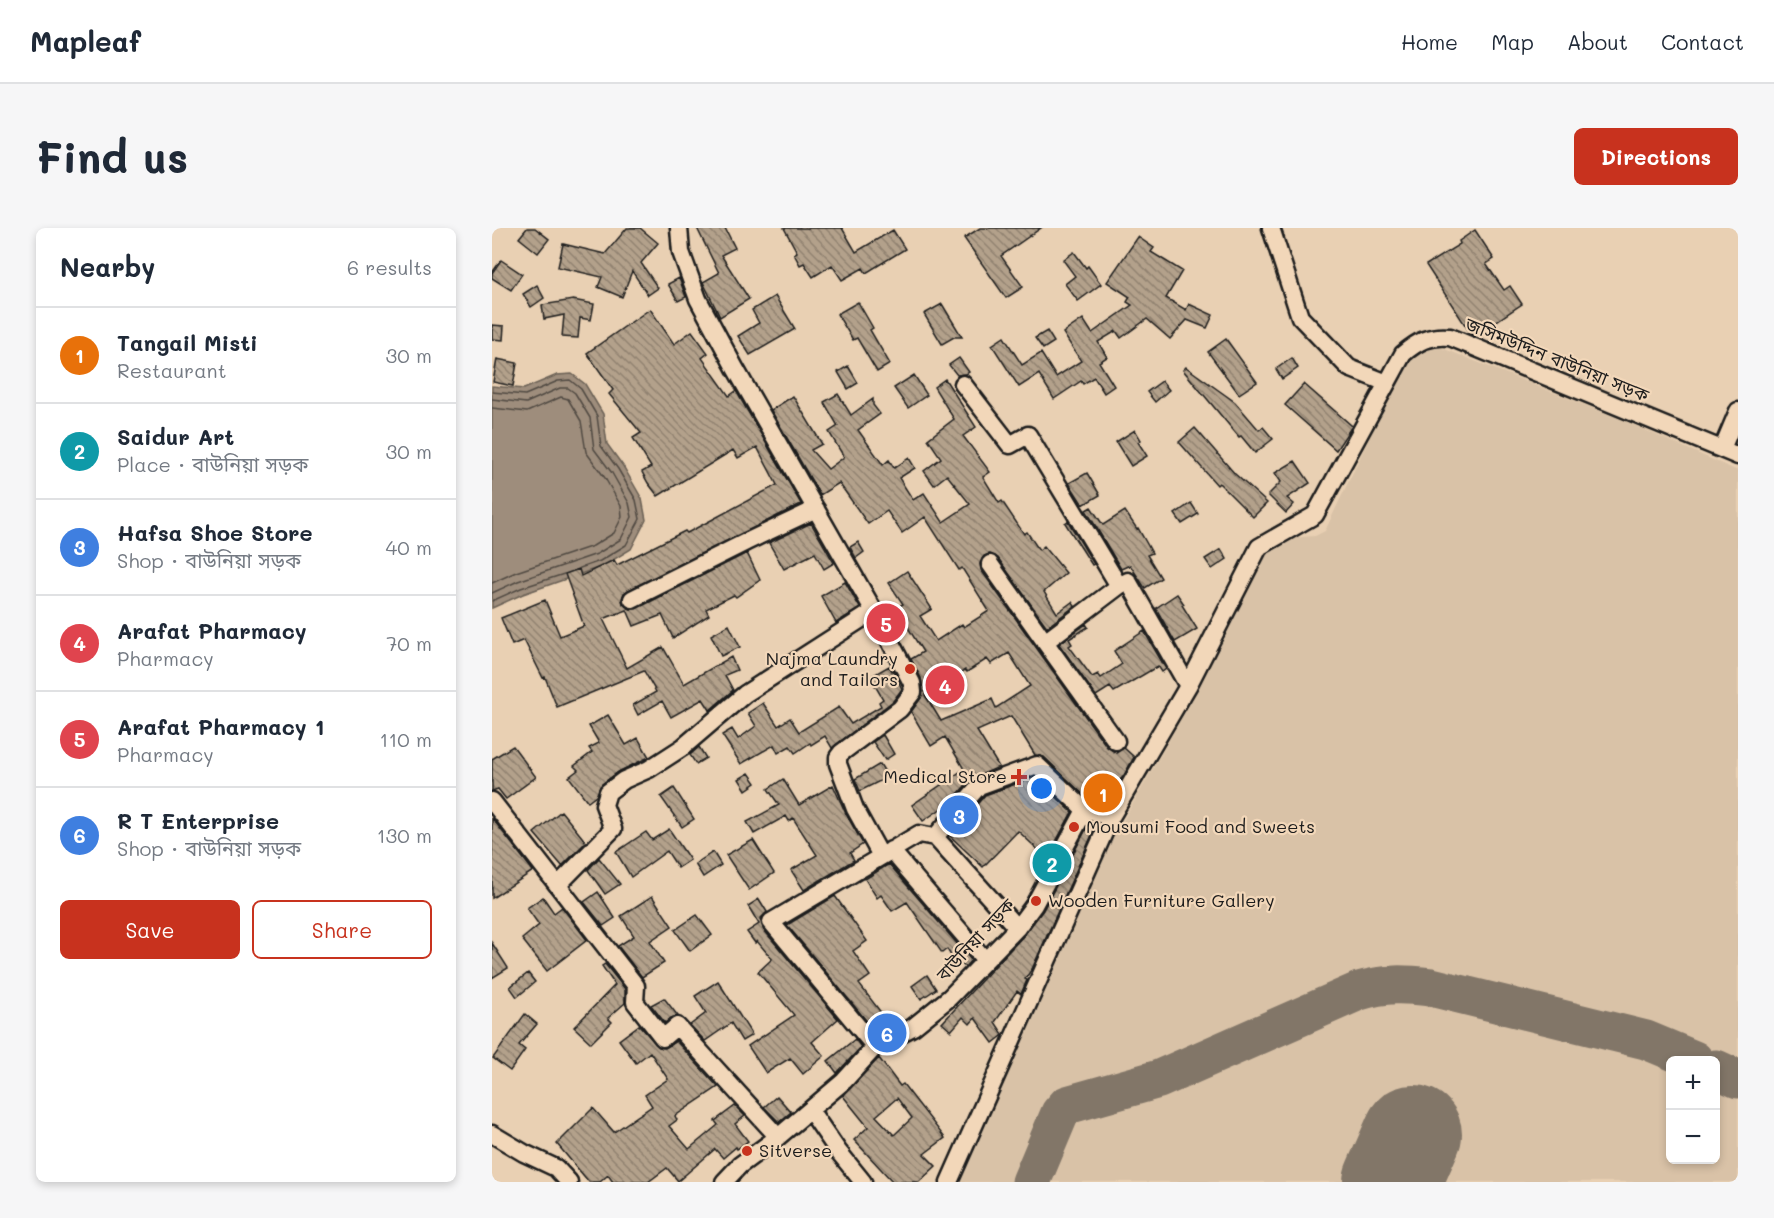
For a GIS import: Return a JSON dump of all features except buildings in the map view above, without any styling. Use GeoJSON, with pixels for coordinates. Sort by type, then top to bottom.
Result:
{"type":"FeatureCollection","features":[{"type":"Feature","properties":{"kind":"street"},"geometry":{"type":"LineString","coordinates":[[679,228],[681,252],[698,299],[912,682],[913,692],[900,709],[838,757],[838,764],[855,809],[886,853],[985,960]]}},
{"type":"Feature","properties":{"kind":"street"},"geometry":{"type":"LineString","coordinates":[[1271,228],[1300,317],[1349,368],[1387,383]]}},
{"type":"Feature","properties":{"kind":"street","name":"জসিমউদ্দিন বাউনিয়া সড়ক"},"geometry":{"type":"LineString","coordinates":[[1188,686],[1258,547],[1315,515],[1403,354],[1415,343],[1437,336],[1450,337],[1738,456]]}},
{"type":"Feature","properties":{"kind":"street"},"geometry":{"type":"LineString","coordinates":[[963,384],[1010,445],[1028,435],[1119,586]]}},
{"type":"Feature","properties":{"kind":"street"},"geometry":{"type":"LineString","coordinates":[[1722,449],[1738,411]]}},
{"type":"Feature","properties":{"kind":"street"},"geometry":{"type":"LineString","coordinates":[[632,599],[816,509]]}},
{"type":"Feature","properties":{"kind":"street"},"geometry":{"type":"LineString","coordinates":[[990,564],[1116,741]]}},
{"type":"Feature","properties":{"kind":"street"},"geometry":{"type":"LineString","coordinates":[[949,1182],[1111,817],[1188,686],[1128,581],[1045,642]]}},
{"type":"Feature","properties":{"kind":"street"},"geometry":{"type":"LineString","coordinates":[[558,885],[613,829],[604,805],[608,792],[624,780],[649,769],[683,747],[745,694],[874,611]]}},
{"type":"Feature","properties":{"kind":"street"},"geometry":{"type":"LineString","coordinates":[[935,837],[979,786],[1037,765],[1084,810],[1111,817]]}},
{"type":"Feature","properties":{"kind":"street"},"geometry":{"type":"LineString","coordinates":[[492,801],[636,986],[635,1002],[663,1038],[677,1026],[777,1137]]}},
{"type":"Feature","properties":{"kind":"street","name":"বাউনিয়া সড়ক"},"geometry":{"type":"LineString","coordinates":[[724,1182],[740,1164],[777,1137],[844,1081],[875,1047],[913,1027],[949,998],[1017,928],[1034,905],[1084,810]]}},
{"type":"Feature","properties":{"kind":"street"},"geometry":{"type":"LineString","coordinates":[[875,1047],[771,922],[919,834],[935,837],[1017,928]]}},
{"type":"Feature","properties":{"kind":"street"},"geometry":{"type":"LineString","coordinates":[[810,1110],[862,1182]]}},
{"type":"Feature","properties":{"kind":"street"},"geometry":{"type":"LineString","coordinates":[[492,1134],[524,1154],[556,1168],[569,1182]]}},
{"type":"Feature","properties":{"kind":"shaded area"},"geometry":{"type":"Polygon","coordinates":[[[1429,347],[1442,348],[1620,419],[1738,471],[1738,1182],[955,1182],[1112,818],[1121,824],[1155,765],[1193,698],[1262,554],[1288,538],[1315,536],[1325,531],[1393,388],[1410,360],[1419,351],[1429,347]]]}},
{"type":"Feature","properties":{"kind":"water"},"geometry":{"type":"Polygon","coordinates":[[[572,374],[585,384],[603,414],[607,444],[642,499],[646,520],[631,549],[603,566],[523,594],[492,608],[492,386],[524,389],[557,375],[572,374]]]}},
{"type":"Feature","properties":{"kind":"taxiway"},"geometry":{"type":"LineString","coordinates":[[1031,1182],[1060,1113],[1067,1105],[1159,1079],[1359,991],[1387,985],[1431,987],[1646,1040],[1684,1056]]}},
{"type":"Feature","properties":{"kind":"taxiway"},"geometry":{"type":"LineString","coordinates":[[1720,1071],[1738,1079]]}},
{"type":"Feature","properties":{"kind":"runway"},"geometry":{"type":"LineString","coordinates":[[1392,1182],[1413,1134]]}},
{"type":"Feature","properties":{"kind":"place","name":"Arafat Pharmacy 1"},"geometry":{"type":"Point","coordinates":[886,623]}},
{"type":"Feature","properties":{"kind":"place","name":"Najma Laundry and Tailors"},"geometry":{"type":"Point","coordinates":[910,669]}},
{"type":"Feature","properties":{"kind":"place","name":"Arafat Pharmacy"},"geometry":{"type":"Point","coordinates":[945,685]}},
{"type":"Feature","properties":{"kind":"place","name":"Medical Store"},"geometry":{"type":"Point","coordinates":[1019,777]}},
{"type":"Feature","properties":{"kind":"place","name":"Tangail Misti"},"geometry":{"type":"Point","coordinates":[1103,793]}},
{"type":"Feature","properties":{"kind":"place","name":"Hafsa Shoe Store"},"geometry":{"type":"Point","coordinates":[959,815]}},
{"type":"Feature","properties":{"kind":"place","name":"Mousumi Food and Sweets"},"geometry":{"type":"Point","coordinates":[1074,827]}},
{"type":"Feature","properties":{"kind":"place","name":"Saidur Art"},"geometry":{"type":"Point","coordinates":[1052,863]}},
{"type":"Feature","properties":{"kind":"place","name":"Wooden Furniture Gallery"},"geometry":{"type":"Point","coordinates":[1036,901]}},
{"type":"Feature","properties":{"kind":"place","name":"R T Enterprise"},"geometry":{"type":"Point","coordinates":[887,1033]}},
{"type":"Feature","properties":{"kind":"place","name":"Sitverse"},"geometry":{"type":"Point","coordinates":[747,1151]}}]}
